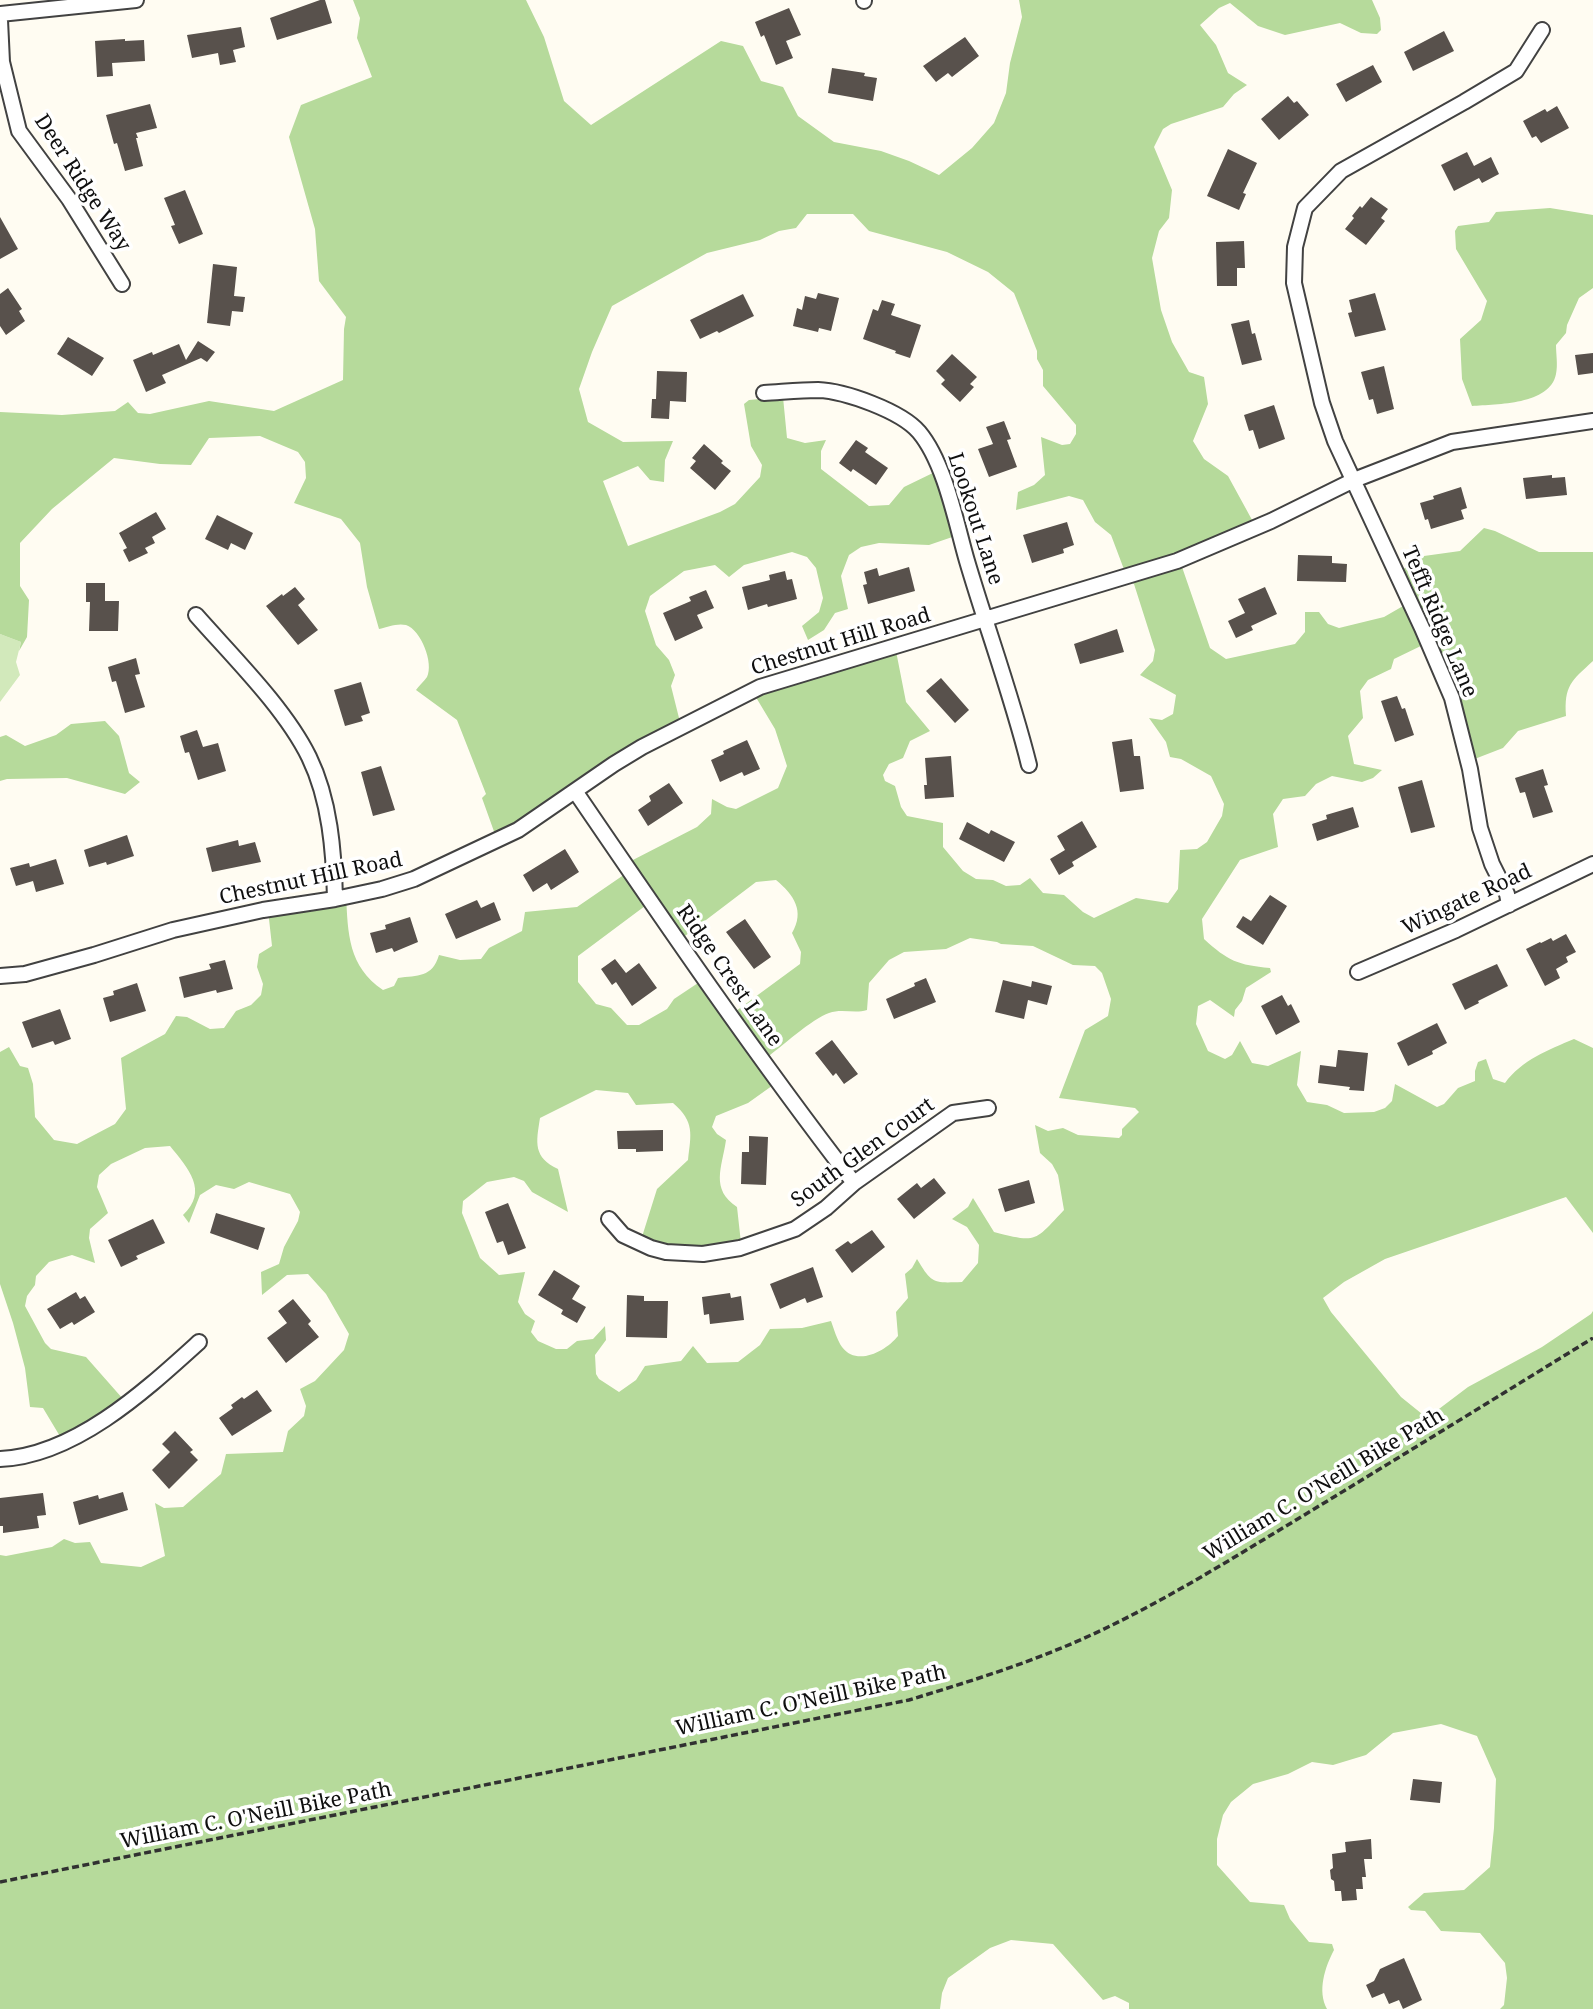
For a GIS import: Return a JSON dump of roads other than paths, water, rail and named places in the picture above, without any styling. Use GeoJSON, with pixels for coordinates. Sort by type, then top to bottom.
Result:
{"type":"FeatureCollection","features":[{"type":"Feature","properties":{"kind":"street"},"geometry":{"type":"LineString","coordinates":[[0,14],[136,0]]}},
{"type":"Feature","properties":{"kind":"street","name":"Deer Ridge Way"},"geometry":{"type":"LineString","coordinates":[[0,20],[2,62],[19,131],[69,199],[122,284]]}},
{"type":"Feature","properties":{"kind":"street","name":"Tefft Ridge Lane"},"geometry":{"type":"LineString","coordinates":[[1509,905],[1480,828],[1470,769],[1452,698],[1335,441],[1322,402],[1294,284],[1295,247],[1305,208],[1341,171],[1516,71],[1542,30]]}},
{"type":"Feature","properties":{"kind":"street","name":"Lookout Lane"},"geometry":{"type":"LineString","coordinates":[[764,393],[819,390],[848,395],[890,411],[918,431],[932,453],[948,491],[1029,765]]}},
{"type":"Feature","properties":{"kind":"street","name":"Chestnut Hill Road"},"geometry":{"type":"LineString","coordinates":[[0,976],[36,971],[173,930],[263,910],[382,889],[428,874],[518,830],[642,747],[760,687],[1177,561],[1271,521],[1354,480],[1452,442],[1593,421]]}},
{"type":"Feature","properties":{"kind":"street"},"geometry":{"type":"LineString","coordinates":[[197,615],[281,712],[308,754],[327,810],[335,899]]}},
{"type":"Feature","properties":{"kind":"street","name":"Ridge Crest Lane"},"geometry":{"type":"LineString","coordinates":[[575,791],[796,1107],[854,1183]]}},
{"type":"Feature","properties":{"kind":"street","name":"Wingate Road"},"geometry":{"type":"LineString","coordinates":[[1358,972],[1509,905],[1593,864]]}},
{"type":"Feature","properties":{"kind":"street","name":"South Glen Court"},"geometry":{"type":"LineString","coordinates":[[609,1219],[623,1235],[666,1252],[684,1254],[740,1248],[795,1229],[826,1208],[854,1183],[953,1113],[988,1108]]}},
{"type":"Feature","properties":{"kind":"street"},"geometry":{"type":"LineString","coordinates":[[0,1459],[38,1452],[66,1441],[136,1398],[199,1342]]}}]}
